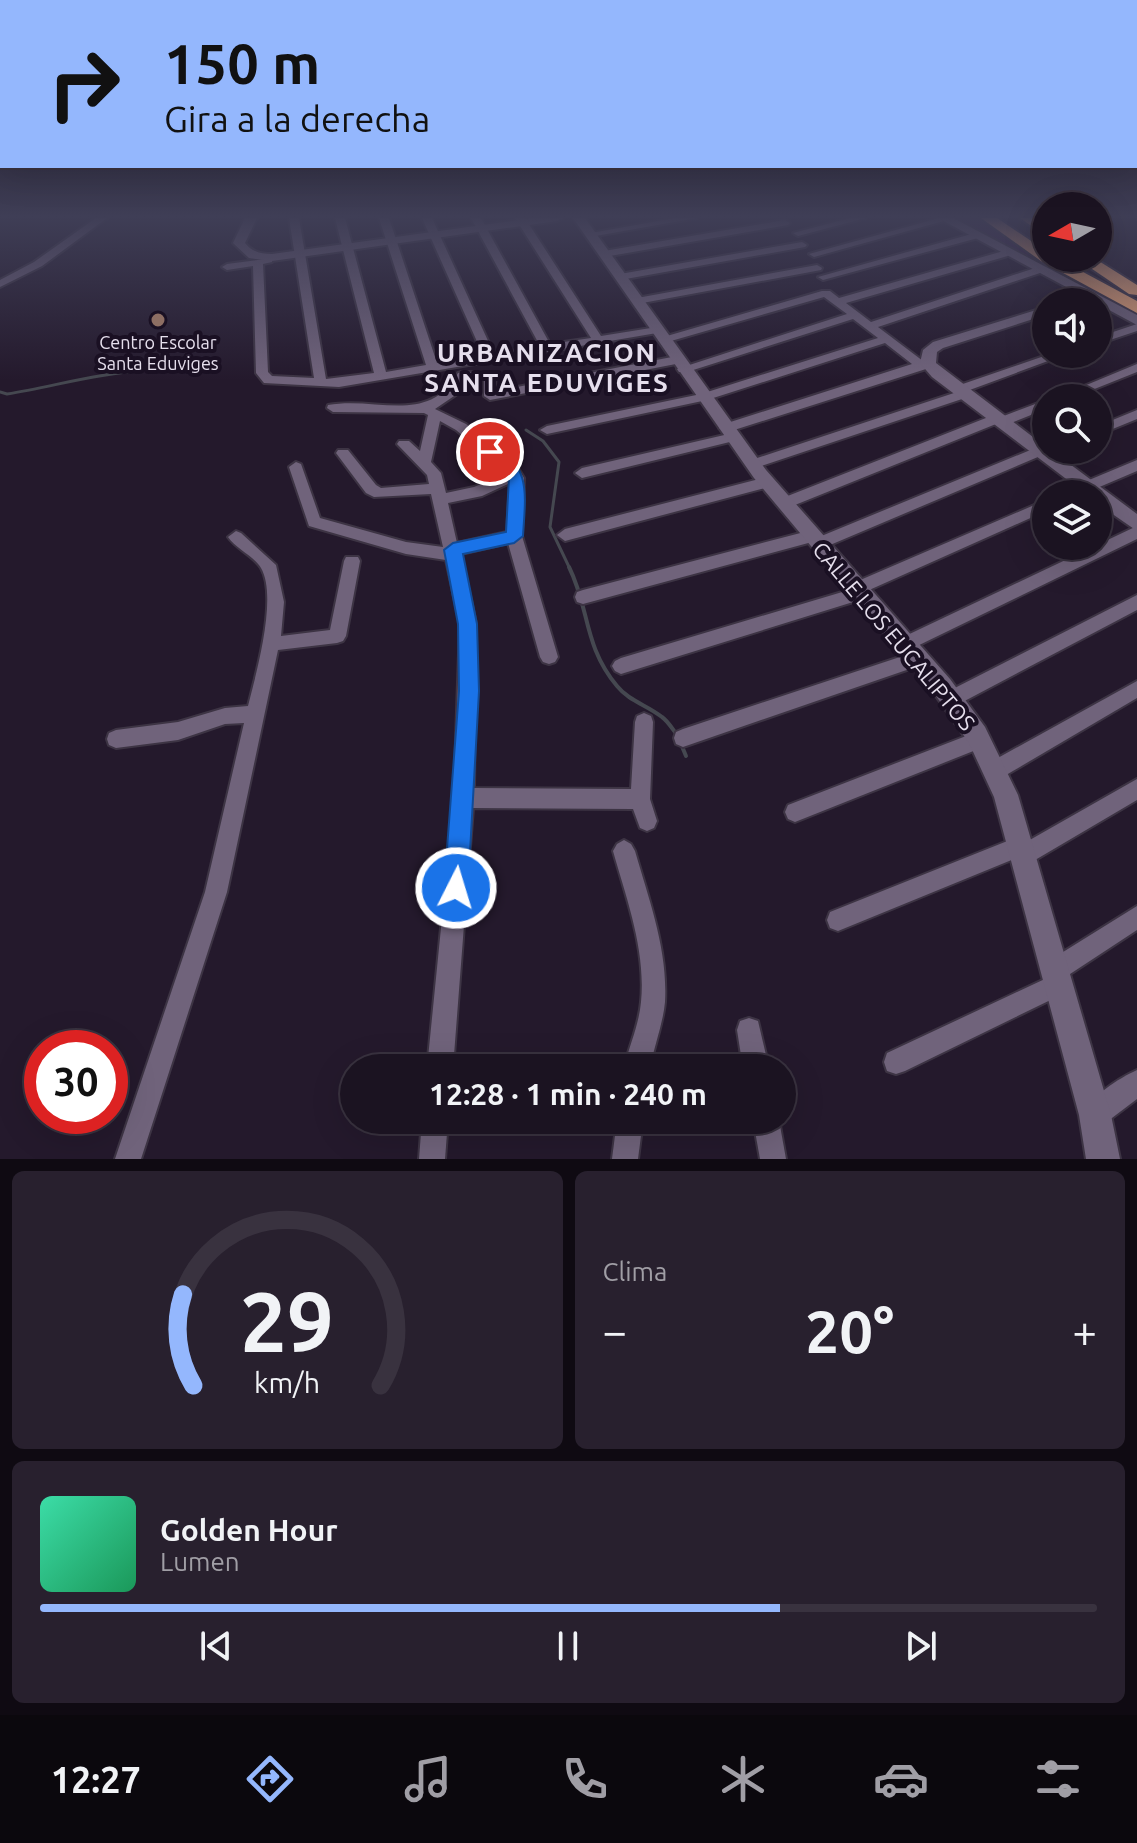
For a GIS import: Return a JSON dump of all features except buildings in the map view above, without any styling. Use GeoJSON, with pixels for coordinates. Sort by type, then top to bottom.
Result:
{"type":"FeatureCollection","features":[{"type":"Feature","properties":{"kind":"highway"},"geometry":{"type":"LineString","coordinates":[[1072,272],[1137,308]]}},
{"type":"Feature","properties":{"kind":"highway"},"geometry":{"type":"LineString","coordinates":[[1106,272],[1137,292]]}},
{"type":"Feature","properties":{"kind":"street"},"geometry":{"type":"LineString","coordinates":[[0,284],[23,272]]}},
{"type":"Feature","properties":{"kind":"street"},"geometry":{"type":"LineString","coordinates":[[258,272],[262,373],[268,380],[321,383],[381,377],[598,340],[660,335],[826,293],[1032,442]]}},
{"type":"Feature","properties":{"kind":"street"},"geometry":{"type":"LineString","coordinates":[[296,272],[321,383]]}},
{"type":"Feature","properties":{"kind":"street"},"geometry":{"type":"LineString","coordinates":[[354,272],[381,377]]}},
{"type":"Feature","properties":{"kind":"street"},"geometry":{"type":"LineString","coordinates":[[403,272],[433,368]]}},
{"type":"Feature","properties":{"kind":"street"},"geometry":{"type":"LineString","coordinates":[[451,272],[490,358]]}},
{"type":"Feature","properties":{"kind":"street"},"geometry":{"type":"LineString","coordinates":[[505,272],[547,349]]}},
{"type":"Feature","properties":{"kind":"street"},"geometry":{"type":"LineString","coordinates":[[555,272],[598,340]]}},
{"type":"Feature","properties":{"kind":"street","name":"CALLE LOS EUCALIPTOS"},"geometry":{"type":"LineString","coordinates":[[617,272],[753,464],[951,699],[979,740],[1006,795],[1095,1115],[1103,1159]]}},
{"type":"Feature","properties":{"kind":"street"},"geometry":{"type":"LineString","coordinates":[[620,277],[648,272]]}},
{"type":"Feature","properties":{"kind":"street"},"geometry":{"type":"LineString","coordinates":[[637,301],[819,272]]}},
{"type":"Feature","properties":{"kind":"street"},"geometry":{"type":"LineString","coordinates":[[837,302],[941,272]]}},
{"type":"Feature","properties":{"kind":"street"},"geometry":{"type":"LineString","coordinates":[[869,326],[1033,272]]}},
{"type":"Feature","properties":{"kind":"street"},"geometry":{"type":"LineString","coordinates":[[1043,272],[1074,288]]}},
{"type":"Feature","properties":{"kind":"street"},"geometry":{"type":"LineString","coordinates":[[1112,309],[1137,324]]}},
{"type":"Feature","properties":{"kind":"street"},"geometry":{"type":"LineString","coordinates":[[424,464],[431,412],[456,389],[462,376],[473,373],[490,376],[490,396],[680,365],[855,315]]}},
{"type":"Feature","properties":{"kind":"street"},"geometry":{"type":"LineString","coordinates":[[925,364],[930,350],[938,345],[1032,315]]}},
{"type":"Feature","properties":{"kind":"street"},"geometry":{"type":"LineString","coordinates":[[1112,335],[1137,324]]}},
{"type":"Feature","properties":{"kind":"street"},"geometry":{"type":"LineString","coordinates":[[547,430],[703,397],[886,339]]}},
{"type":"Feature","properties":{"kind":"street"},"geometry":{"type":"LineString","coordinates":[[582,473],[730,433],[925,364]]}},
{"type":"Feature","properties":{"kind":"street"},"geometry":{"type":"LineString","coordinates":[[753,464],[1032,365]]}},
{"type":"Feature","properties":{"kind":"street"},"geometry":{"type":"LineString","coordinates":[[1096,384],[1137,368]]}},
{"type":"Feature","properties":{"kind":"street"},"geometry":{"type":"LineString","coordinates":[[333,408],[431,412],[461,427],[515,475],[518,488],[514,536],[549,657]]}},
{"type":"Feature","properties":{"kind":"street"},"geometry":{"type":"LineString","coordinates":[[785,503],[1032,409]]}},
{"type":"Feature","properties":{"kind":"street"},"geometry":{"type":"LineString","coordinates":[[1112,425],[1137,414]]}},
{"type":"Feature","properties":{"kind":"street"},"geometry":{"type":"LineString","coordinates":[[404,444],[434,473],[468,624],[464,798],[441,1054]]}},
{"type":"Feature","properties":{"kind":"street"},"geometry":{"type":"LineString","coordinates":[[343,453],[371,489],[379,493],[477,492],[515,475]]}},
{"type":"Feature","properties":{"kind":"street"},"geometry":{"type":"LineString","coordinates":[[583,597],[815,540],[1032,458]]}},
{"type":"Feature","properties":{"kind":"street"},"geometry":{"type":"LineString","coordinates":[[1061,464],[1080,480]]}},
{"type":"Feature","properties":{"kind":"street"},"geometry":{"type":"LineString","coordinates":[[1112,481],[1137,465]]}},
{"type":"Feature","properties":{"kind":"street"},"geometry":{"type":"LineString","coordinates":[[296,467],[314,522],[395,545],[453,552],[514,536]]}},
{"type":"Feature","properties":{"kind":"street"},"geometry":{"type":"LineString","coordinates":[[565,535],[767,482]]}},
{"type":"Feature","properties":{"kind":"street"},"geometry":{"type":"LineString","coordinates":[[1112,505],[1137,524]]}},
{"type":"Feature","properties":{"kind":"street"},"geometry":{"type":"LineString","coordinates":[[621,666],[859,591],[1032,511]]}},
{"type":"Feature","properties":{"kind":"street"},"geometry":{"type":"LineString","coordinates":[[683,738],[911,651],[1137,532]]}},
{"type":"Feature","properties":{"kind":"street"},"geometry":{"type":"LineString","coordinates":[[128,1159],[216,892],[271,644],[276,602],[268,565],[236,537]]}},
{"type":"Feature","properties":{"kind":"street"},"geometry":{"type":"LineString","coordinates":[[271,644],[337,636],[352,561]]}},
{"type":"Feature","properties":{"kind":"street"},"geometry":{"type":"LineString","coordinates":[[951,699],[1137,602]]}},
{"type":"Feature","properties":{"kind":"street"},"geometry":{"type":"LineString","coordinates":[[994,771],[1137,689]]}},
{"type":"Feature","properties":{"kind":"street"},"geometry":{"type":"LineString","coordinates":[[116,739],[178,731],[225,716],[255,714]]}},
{"type":"Feature","properties":{"kind":"street"},"geometry":{"type":"LineString","coordinates":[[644,722],[640,799],[647,821]]}},
{"type":"Feature","properties":{"kind":"street"},"geometry":{"type":"LineString","coordinates":[[795,812],[979,740]]}},
{"type":"Feature","properties":{"kind":"street"},"geometry":{"type":"LineString","coordinates":[[838,920],[1022,851],[1137,789]]}},
{"type":"Feature","properties":{"kind":"street"},"geometry":{"type":"LineString","coordinates":[[464,798],[640,799]]}},
{"type":"Feature","properties":{"kind":"street"},"geometry":{"type":"LineString","coordinates":[[624,851],[641,912],[652,985],[653,1003],[640,1054]]}},
{"type":"Feature","properties":{"kind":"street"},"geometry":{"type":"LineString","coordinates":[[896,1062],[1057,977],[1137,917]]}},
{"type":"Feature","properties":{"kind":"street"},"geometry":{"type":"LineString","coordinates":[[749,1030],[753,1054]]}},
{"type":"Feature","properties":{"kind":"street"},"geometry":{"type":"LineString","coordinates":[[1095,1115],[1137,1083]]}},
{"type":"Feature","properties":{"kind":"street"},"geometry":{"type":"LineString","coordinates":[[432,1159],[434,1134]]}},
{"type":"Feature","properties":{"kind":"street"},"geometry":{"type":"LineString","coordinates":[[625,1159],[628,1134]]}},
{"type":"Feature","properties":{"kind":"street"},"geometry":{"type":"LineString","coordinates":[[769,1134],[773,1159]]}},
{"type":"Feature","properties":{"kind":"shaded area"},"geometry":{"type":"Polygon","coordinates":[[[1055,272],[1072,272],[1101,288],[1084,288],[1055,272]]]}},
{"type":"Feature","properties":{"kind":"shaded area"},"geometry":{"type":"Polygon","coordinates":[[[1112,294],[1137,308],[1137,316],[1112,303],[1112,294]]]}},
{"type":"Feature","properties":{"kind":"waterway"},"geometry":{"type":"LineString","coordinates":[[0,392],[7,394],[138,371]]}},
{"type":"Feature","properties":{"kind":"waterway"},"geometry":{"type":"LineString","coordinates":[[526,430],[543,441],[559,462],[550,527],[570,569]]}},
{"type":"Feature","properties":{"kind":"waterway"},"geometry":{"type":"LineString","coordinates":[[569,567],[592,641],[606,671],[622,691],[664,719],[678,736]]}},
{"type":"Feature","properties":{"kind":"waterway"},"geometry":{"type":"LineString","coordinates":[[681,744],[686,756]]}},
{"type":"Feature","properties":{"kind":"place","name":"Centro Escolar Santa Eduviges"},"geometry":{"type":"Point","coordinates":[158,320]}},
{"type":"Feature","properties":{"kind":"district","name":"URBANIZACION SANTA EDUVIGES"},"geometry":{"type":"Point","coordinates":[547,368]}},
{"type":"Feature","properties":{"kind":"route"},"geometry":{"type":"LineString","coordinates":[[456,888],[469,691],[468,624],[453,550],[514,536],[518,488],[517,478],[510,466],[490,452]]}}]}
